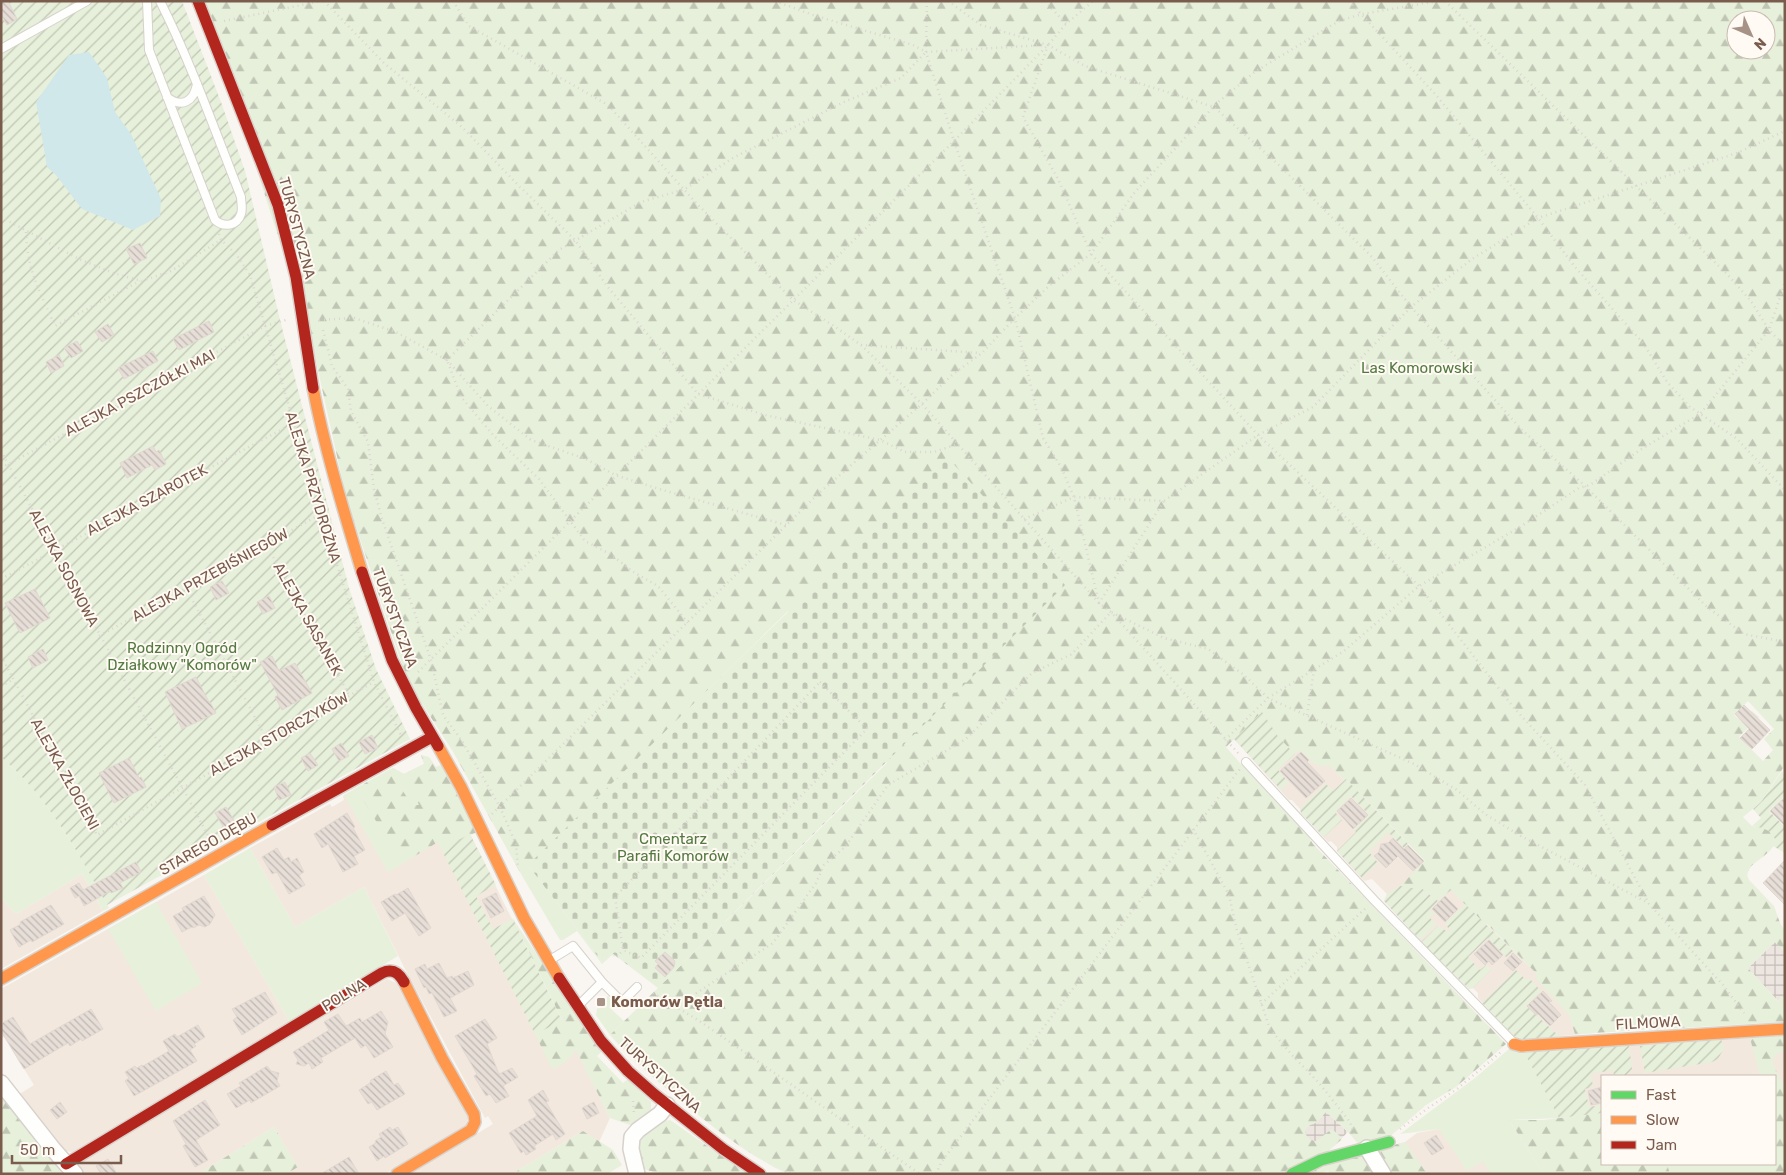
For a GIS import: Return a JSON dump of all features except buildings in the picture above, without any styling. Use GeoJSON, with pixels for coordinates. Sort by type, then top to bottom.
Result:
{"type":"FeatureCollection","features":[{"type":"Feature","properties":{"kind":"street","name":"TURYSTYCZNA"},"geometry":{"type":"LineString","coordinates":[[198,1],[278,206],[296,277],[310,377],[318,414],[349,529],[392,660],[461,788],[506,883],[548,961],[577,1006],[611,1053],[628,1071],[723,1150],[760,1174]]}},
{"type":"Feature","properties":{"kind":"street","name":"STAREGO DĘBU"},"geometry":{"type":"LineString","coordinates":[[1,980],[319,798],[432,737]]}},
{"type":"Feature","properties":{"kind":"street","name":"POLNA"},"geometry":{"type":"LineString","coordinates":[[1,1083],[71,1169],[384,971],[395,971],[400,976],[446,1067],[476,1120],[471,1130],[397,1174]]}},
{"type":"Feature","properties":{"kind":"street","name":"FILMOWA"},"geometry":{"type":"LineString","coordinates":[[1514,1044],[1521,1046],[1785,1029]]}},
{"type":"Feature","properties":{"kind":"street"},"geometry":{"type":"LineString","coordinates":[[637,1174],[631,1150],[635,1135],[667,1105]]}},
{"type":"Feature","properties":{"kind":"street"},"geometry":{"type":"LineString","coordinates":[[1292,1174],[1316,1162],[1389,1142]]}},
{"type":"Feature","properties":{"kind":"street"},"geometry":{"type":"LineString","coordinates":[[1363,1149],[1383,1174]]}},
{"type":"Feature","properties":{"kind":"lane"},"geometry":{"type":"LineString","coordinates":[[1,49],[87,1]]}},
{"type":"Feature","properties":{"kind":"lane"},"geometry":{"type":"LineString","coordinates":[[147,1],[149,50],[215,220],[225,226],[230,225],[237,221],[241,214],[241,197],[197,83],[160,1]]}},
{"type":"Feature","properties":{"kind":"lane"},"geometry":{"type":"LineString","coordinates":[[167,97],[176,102],[183,103],[193,97],[197,83]]}},
{"type":"Feature","properties":{"kind":"lane"},"geometry":{"type":"LineString","coordinates":[[1246,762],[1374,900],[1514,1044]]}},
{"type":"Feature","properties":{"kind":"lane"},"geometry":{"type":"LineString","coordinates":[[548,961],[573,946],[602,982],[622,1002],[636,988]]}},
{"type":"Feature","properties":{"kind":"lane"},"geometry":{"type":"LineString","coordinates":[[577,1006],[602,982]]}},
{"type":"Feature","properties":{"kind":"path"},"geometry":{"type":"LineString","coordinates":[[208,25],[323,1],[384,64],[462,127],[575,240],[607,286],[698,394],[765,415],[880,440],[905,452],[934,452],[958,444]]}},
{"type":"Feature","properties":{"kind":"path"},"geometry":{"type":"LineString","coordinates":[[453,1],[469,26],[608,105],[698,205],[793,300],[861,346],[922,404],[1099,603],[1111,612],[1164,638],[1208,649],[1244,675],[1268,698],[1414,764],[1457,790],[1485,814],[1519,835],[1649,904]]}},
{"type":"Feature","properties":{"kind":"path"},"geometry":{"type":"LineString","coordinates":[[775,1],[813,15],[913,45],[926,52],[1048,44]]}},
{"type":"Feature","properties":{"kind":"path"},"geometry":{"type":"LineString","coordinates":[[927,1],[926,52],[954,141],[1015,318],[1043,438],[1062,467],[1074,497],[1099,603]]}},
{"type":"Feature","properties":{"kind":"path"},"geometry":{"type":"LineString","coordinates":[[948,1],[981,25],[1048,44],[1085,66],[1214,107],[1280,166],[1372,257],[1411,307],[1522,430],[1585,486],[1707,607],[1744,634],[1785,642]]}},
{"type":"Feature","properties":{"kind":"path"},"geometry":{"type":"LineString","coordinates":[[1045,1],[1066,24]]}},
{"type":"Feature","properties":{"kind":"path"},"geometry":{"type":"LineString","coordinates":[[404,685],[954,141],[1066,24],[1093,1]]}},
{"type":"Feature","properties":{"kind":"path"},"geometry":{"type":"LineString","coordinates":[[1349,1],[1436,95],[1538,218],[1575,268],[1644,343],[1667,382],[1690,407],[1736,438],[1785,490]]}},
{"type":"Feature","properties":{"kind":"path"},"geometry":{"type":"LineString","coordinates":[[489,816],[819,493],[922,404],[952,375],[982,353],[1050,285],[1091,254],[1136,192],[1214,107],[1256,71],[1339,21],[1362,14],[1438,1]]}},
{"type":"Feature","properties":{"kind":"path"},"geometry":{"type":"LineString","coordinates":[[1445,1],[1727,274],[1751,301],[1769,330],[1785,346]]}},
{"type":"Feature","properties":{"kind":"path"},"geometry":{"type":"LineString","coordinates":[[1048,44],[1024,117],[1058,179],[1091,254],[1258,436],[1419,586],[1514,708],[1585,785],[1649,904],[1723,985],[1744,1012],[1750,1032]]}},
{"type":"Feature","properties":{"kind":"path"},"geometry":{"type":"LineString","coordinates":[[447,360],[559,250],[640,202],[685,189],[733,158],[844,102],[901,78],[926,52]]}},
{"type":"Feature","properties":{"kind":"path"},"geometry":{"type":"LineString","coordinates":[[1099,603],[1164,501],[1258,436],[1313,408],[1411,307],[1472,258],[1538,218],[1738,153],[1785,131]]}},
{"type":"Feature","properties":{"kind":"path"},"geometry":{"type":"LineString","coordinates":[[1,217],[79,259],[116,274],[142,281]]}},
{"type":"Feature","properties":{"kind":"path"},"geometry":{"type":"LineString","coordinates":[[26,232],[32,273],[55,326],[142,281]]}},
{"type":"Feature","properties":{"kind":"path","name":"ALEJKA PRZYDROŻNA"},"geometry":{"type":"LineString","coordinates":[[142,281],[171,271],[221,240],[236,254],[250,275],[321,514],[374,682],[402,738]]}},
{"type":"Feature","properties":{"kind":"path"},"geometry":{"type":"LineString","coordinates":[[1225,740],[1268,698],[1344,651],[1419,586],[1520,527],[1579,488],[1590,484],[1640,450],[1700,414],[1769,330],[1785,282]]}},
{"type":"Feature","properties":{"kind":"path"},"geometry":{"type":"LineString","coordinates":[[302,318],[320,320],[354,318],[396,332],[447,360],[488,406],[531,440],[586,459],[615,475],[659,490],[786,525]]}},
{"type":"Feature","properties":{"kind":"path","name":"ALEJKA PSZCZÓŁKI MAI"},"geometry":{"type":"LineString","coordinates":[[1,468],[265,326],[280,320]]}},
{"type":"Feature","properties":{"kind":"path"},"geometry":{"type":"LineString","coordinates":[[320,320],[332,366],[348,389],[351,411],[368,442],[374,489],[380,511],[431,660],[443,715],[462,741],[500,807],[516,844],[519,865],[517,872]]}},
{"type":"Feature","properties":{"kind":"path"},"geometry":{"type":"LineString","coordinates":[[861,346],[982,353]]}},
{"type":"Feature","properties":{"kind":"path"},"geometry":{"type":"LineString","coordinates":[[447,360],[461,396],[494,436],[539,479],[585,541],[610,554],[635,573],[658,586],[688,623]]}},
{"type":"Feature","properties":{"kind":"path","name":"ALEJKA SZAROTEK"},"geometry":{"type":"LineString","coordinates":[[1,579],[294,423]]}},
{"type":"Feature","properties":{"kind":"path","name":"ALEJKA SOSNOWA"},"geometry":{"type":"LineString","coordinates":[[1,451],[212,843]]}},
{"type":"Feature","properties":{"kind":"path"},"geometry":{"type":"LineString","coordinates":[[1024,519],[1074,497],[1164,501]]}},
{"type":"Feature","properties":{"kind":"path","name":"ALEJKA PRZEBIŚNIEGÓW"},"geometry":{"type":"LineString","coordinates":[[99,636],[321,514]]}},
{"type":"Feature","properties":{"kind":"path","name":"ALEJKA SASANEK"},"geometry":{"type":"LineString","coordinates":[[266,544],[349,695]]}},
{"type":"Feature","properties":{"kind":"path"},"geometry":{"type":"LineString","coordinates":[[186,588],[267,740]]}},
{"type":"Feature","properties":{"kind":"path"},"geometry":{"type":"LineString","coordinates":[[936,1174],[942,1161],[1193,828],[1246,762],[1111,612]]}},
{"type":"Feature","properties":{"kind":"path"},"geometry":{"type":"LineString","coordinates":[[675,1007],[773,943],[816,883],[824,865],[845,847],[888,785],[966,739],[1032,673],[1072,654],[1111,612]]}},
{"type":"Feature","properties":{"kind":"path","name":"ALEJKA ZŁOCIENI"},"geometry":{"type":"LineString","coordinates":[[1,656],[97,835],[183,788]]}},
{"type":"Feature","properties":{"kind":"path"},"geometry":{"type":"LineString","coordinates":[[1307,715],[1314,670]]}},
{"type":"Feature","properties":{"kind":"path"},"geometry":{"type":"LineString","coordinates":[[1,686],[14,679]]}},
{"type":"Feature","properties":{"kind":"path","name":"ALEJKA STORCZYKÓW"},"geometry":{"type":"LineString","coordinates":[[183,788],[374,682]]}},
{"type":"Feature","properties":{"kind":"path"},"geometry":{"type":"LineString","coordinates":[[820,682],[867,729],[641,958],[624,950],[615,897],[820,682]]}},
{"type":"Feature","properties":{"kind":"path"},"geometry":{"type":"LineString","coordinates":[[1193,828],[1206,849],[1229,895],[1237,931],[1270,1029],[1319,1083],[1350,1122],[1363,1149]]}},
{"type":"Feature","properties":{"kind":"path"},"geometry":{"type":"LineString","coordinates":[[1261,1004],[1374,900]]}},
{"type":"Feature","properties":{"kind":"path"},"geometry":{"type":"LineString","coordinates":[[617,957],[624,950]]}},
{"type":"Feature","properties":{"kind":"path"},"geometry":{"type":"LineString","coordinates":[[653,994],[701,1022],[920,1174]]}},
{"type":"Feature","properties":{"kind":"path"},"geometry":{"type":"LineString","coordinates":[[1389,1142],[1392,1136],[1402,1128],[1457,1089],[1508,1046],[1514,1044]]}},
{"type":"Feature","properties":{"kind":"path"},"geometry":{"type":"LineString","coordinates":[[633,1095],[635,1135]]}},
{"type":"Feature","properties":{"kind":"path"},"geometry":{"type":"LineString","coordinates":[[781,1174],[784,1171],[797,1174]]}},
{"type":"Feature","properties":{"kind":"shaded area"},"geometry":{"type":"Polygon","coordinates":[[[1270,704],[1344,780],[1346,779],[1485,925],[1525,962],[1594,1033],[1518,1040],[1478,998],[1478,993],[1473,988],[1469,989],[1384,901],[1387,894],[1372,879],[1364,881],[1337,851],[1337,847],[1331,841],[1328,842],[1301,813],[1301,810],[1292,800],[1289,800],[1234,739],[1270,704]]]}},
{"type":"Feature","properties":{"kind":"shaded area"},"geometry":{"type":"Polygon","coordinates":[[[424,764],[470,834],[610,1118],[599,1142],[583,1131],[512,1174],[410,1174],[493,1124],[488,1116],[485,1118],[404,967],[364,887],[295,927],[250,848],[330,804],[332,807],[344,800],[343,796],[393,768],[404,774],[424,764]]]}},
{"type":"Feature","properties":{"kind":"shaded area"},"geometry":{"type":"Polygon","coordinates":[[[82,874],[103,911],[1,969],[1,898],[16,914],[82,874]]]}},
{"type":"Feature","properties":{"kind":"shaded area"},"geometry":{"type":"Polygon","coordinates":[[[204,875],[289,1021],[72,1152],[60,1150],[18,1095],[34,1085],[15,1054],[18,1052],[4,1037],[1,1038],[1,989],[204,875]]]}},
{"type":"Feature","properties":{"kind":"shaded area"},"geometry":{"type":"Polygon","coordinates":[[[1775,942],[1785,952],[1785,994],[1778,1001],[1748,968],[1775,942]]]}},
{"type":"Feature","properties":{"kind":"shaded area"},"geometry":{"type":"Polygon","coordinates":[[[387,979],[396,983],[468,1116],[466,1125],[385,1174],[286,1174],[297,1167],[274,1127],[198,1174],[82,1174],[79,1171],[80,1162],[387,979]]]}},
{"type":"Feature","properties":{"kind":"shaded area"},"geometry":{"type":"Polygon","coordinates":[[[1785,1036],[1785,1174],[1761,1174],[1755,1165],[1776,1165],[1776,1075],[1601,1075],[1601,1113],[1559,1118],[1524,1052],[1785,1036]]]}},
{"type":"Feature","properties":{"kind":"shaded area"},"geometry":{"type":"Polygon","coordinates":[[[1312,1099],[1348,1132],[1325,1154],[1286,1135],[1312,1099]]]}},
{"type":"Feature","properties":{"kind":"shaded area"},"geometry":{"type":"Polygon","coordinates":[[[1439,1129],[1544,1174],[1387,1174],[1372,1151],[1405,1142],[1417,1133],[1439,1129]]]}},
{"type":"Feature","properties":{"kind":"green space","name":"Rodzinny Ogród Działkowy \"Komorów\""},"geometry":{"type":"Polygon","coordinates":[[[1,1],[182,1],[245,171],[280,320],[349,588],[376,669],[410,739],[107,905],[73,845],[48,807],[1,757],[1,1]]]}},
{"type":"Feature","properties":{"kind":"green space","name":"Las Komorowski"},"geometry":{"type":"Polygon","coordinates":[[[203,1],[1785,1],[1785,765],[1761,802],[1743,817],[1752,826],[1762,827],[1767,830],[1773,835],[1775,840],[1774,845],[1767,854],[1749,869],[1748,876],[1749,880],[1774,906],[1785,931],[1785,952],[1775,942],[1748,968],[1778,1001],[1785,994],[1785,1022],[1575,1034],[1569,1015],[1537,980],[1535,972],[1451,890],[1438,901],[1423,890],[1400,886],[1425,861],[1346,779],[1344,780],[1329,765],[1316,765],[1300,750],[1295,754],[1279,738],[1262,712],[1226,747],[1300,823],[1313,844],[1506,1044],[1456,1087],[1426,1105],[1387,1139],[1360,1146],[1326,1112],[1318,1121],[1310,1125],[1306,1131],[1307,1136],[1311,1140],[1316,1141],[1332,1129],[1342,1138],[1341,1140],[1325,1154],[1284,1174],[788,1174],[735,1143],[711,1125],[646,1072],[610,1035],[887,763],[788,611],[521,874],[452,750],[408,682],[346,497],[312,343],[203,1]],[[1748,701],[1734,715],[1741,721],[1752,711],[1759,717],[1739,737],[1763,761],[1773,750],[1764,739],[1774,729],[1748,701]]]}},
{"type":"Feature","properties":{"kind":"green space","name":"Cmentarz Parafii Komorów"},"geometry":{"type":"Polygon","coordinates":[[[947,457],[1065,585],[658,988],[612,953],[602,962],[528,865],[947,457]]]}},
{"type":"Feature","properties":{"kind":"green space"},"geometry":{"type":"Polygon","coordinates":[[[1262,712],[1279,738],[1295,754],[1278,770],[1289,783],[1281,790],[1234,739],[1262,712]]]}},
{"type":"Feature","properties":{"kind":"green space"},"geometry":{"type":"Polygon","coordinates":[[[421,755],[429,757],[436,767],[441,765],[477,832],[441,849],[438,842],[402,864],[356,788],[389,770],[410,802],[419,805],[404,774],[424,764],[421,755]]]}},
{"type":"Feature","properties":{"kind":"green space"},"geometry":{"type":"Polygon","coordinates":[[[1,757],[34,790],[62,828],[109,908],[103,911],[82,874],[16,914],[1,898],[1,757]]]}},
{"type":"Feature","properties":{"kind":"green space"},"geometry":{"type":"Polygon","coordinates":[[[393,768],[404,774],[420,805],[410,802],[389,770],[393,768]]]}},
{"type":"Feature","properties":{"kind":"green space"},"geometry":{"type":"Polygon","coordinates":[[[1782,771],[1785,777],[1785,796],[1769,811],[1785,827],[1785,853],[1773,846],[1775,839],[1770,833],[1765,829],[1752,826],[1761,818],[1753,809],[1761,802],[1782,771]]]}},
{"type":"Feature","properties":{"kind":"green space"},"geometry":{"type":"Polygon","coordinates":[[[1346,779],[1408,844],[1404,848],[1388,832],[1369,852],[1378,863],[1362,878],[1337,851],[1356,832],[1354,830],[1369,815],[1351,796],[1335,812],[1342,820],[1324,837],[1301,813],[1300,808],[1326,784],[1333,791],[1346,779]]]}},
{"type":"Feature","properties":{"kind":"green space"},"geometry":{"type":"Polygon","coordinates":[[[356,788],[402,864],[388,872],[344,795],[356,788]]]}},
{"type":"Feature","properties":{"kind":"green space"},"geometry":{"type":"Polygon","coordinates":[[[470,834],[496,885],[476,896],[493,929],[513,919],[562,1021],[535,1034],[441,849],[470,834]]]}},
{"type":"Feature","properties":{"kind":"green space"},"geometry":{"type":"Polygon","coordinates":[[[250,848],[295,927],[364,887],[398,956],[289,1021],[204,875],[250,848]]]}},
{"type":"Feature","properties":{"kind":"green space"},"geometry":{"type":"Polygon","coordinates":[[[528,865],[602,962],[612,953],[615,955],[614,957],[612,955],[602,964],[577,931],[560,940],[521,874],[528,865]]]}},
{"type":"Feature","properties":{"kind":"green space"},"geometry":{"type":"Polygon","coordinates":[[[1400,886],[1423,890],[1438,901],[1430,910],[1434,914],[1430,918],[1436,924],[1420,940],[1384,901],[1387,894],[1400,886]]]}},
{"type":"Feature","properties":{"kind":"green space"},"geometry":{"type":"Polygon","coordinates":[[[156,902],[202,983],[156,1011],[108,929],[156,902]]]}},
{"type":"Feature","properties":{"kind":"green space"},"geometry":{"type":"Polygon","coordinates":[[[1465,904],[1513,951],[1506,957],[1488,938],[1468,957],[1480,970],[1486,965],[1491,970],[1473,988],[1469,989],[1421,942],[1438,926],[1448,932],[1450,930],[1445,924],[1465,904]]]}},
{"type":"Feature","properties":{"kind":"green space"},"geometry":{"type":"Polygon","coordinates":[[[513,919],[602,1051],[597,1056],[623,1083],[628,1079],[651,1102],[651,1111],[633,1126],[610,1118],[576,1050],[560,1066],[552,1069],[535,1034],[562,1020],[513,919]]]}},
{"type":"Feature","properties":{"kind":"green space"},"geometry":{"type":"Polygon","coordinates":[[[1516,970],[1526,980],[1529,978],[1541,991],[1526,1006],[1559,1036],[1518,1040],[1482,1003],[1516,970]]]}},
{"type":"Feature","properties":{"kind":"green space"},"geometry":{"type":"Polygon","coordinates":[[[608,996],[613,1002],[609,1007],[624,1021],[610,1035],[596,1015],[597,1009],[608,996]]]}},
{"type":"Feature","properties":{"kind":"green space"},"geometry":{"type":"Polygon","coordinates":[[[1785,1036],[1785,1051],[1778,1053],[1773,1059],[1773,1064],[1785,1088],[1785,1174],[1761,1174],[1755,1165],[1776,1165],[1776,1075],[1760,1075],[1750,1038],[1785,1036]]]}},
{"type":"Feature","properties":{"kind":"green space"},"geometry":{"type":"Polygon","coordinates":[[[1721,1039],[1724,1048],[1718,1059],[1712,1062],[1645,1073],[1640,1046],[1721,1039]]]}},
{"type":"Feature","properties":{"kind":"green space"},"geometry":{"type":"Polygon","coordinates":[[[1629,1045],[1632,1069],[1627,1075],[1614,1075],[1613,1070],[1591,1074],[1593,1087],[1585,1089],[1589,1107],[1601,1105],[1601,1113],[1559,1118],[1524,1052],[1629,1045]]]}},
{"type":"Feature","properties":{"kind":"green space"},"geometry":{"type":"Polygon","coordinates":[[[1509,1049],[1524,1052],[1559,1118],[1509,1120],[1544,1174],[1491,1174],[1483,1161],[1467,1171],[1439,1129],[1400,1134],[1475,1078],[1509,1049]]]}},
{"type":"Feature","properties":{"kind":"green space"},"geometry":{"type":"Polygon","coordinates":[[[1,1098],[4,1101],[66,1174],[1,1174],[1,1098]]]}},
{"type":"Feature","properties":{"kind":"green space"},"geometry":{"type":"Polygon","coordinates":[[[1601,1113],[1601,1165],[1667,1165],[1670,1174],[1544,1174],[1509,1120],[1543,1120],[1601,1113]]]}},
{"type":"Feature","properties":{"kind":"green space"},"geometry":{"type":"Polygon","coordinates":[[[670,1120],[747,1174],[660,1174],[641,1168],[636,1144],[651,1129],[660,1123],[670,1120]]]}},
{"type":"Feature","properties":{"kind":"green space"},"geometry":{"type":"Polygon","coordinates":[[[274,1127],[298,1167],[286,1174],[198,1174],[274,1127]]]}},
{"type":"Feature","properties":{"kind":"green space"},"geometry":{"type":"Polygon","coordinates":[[[583,1131],[613,1150],[622,1165],[607,1174],[512,1174],[583,1131]]]}},
{"type":"Feature","properties":{"kind":"green space"},"geometry":{"type":"Polygon","coordinates":[[[1405,1142],[1427,1174],[1387,1174],[1372,1151],[1405,1142]]]}},
{"type":"Feature","properties":{"kind":"green space"},"geometry":{"type":"Polygon","coordinates":[[[1364,1153],[1378,1174],[1330,1174],[1328,1171],[1321,1174],[1303,1174],[1364,1153]]]}},
{"type":"Feature","properties":{"kind":"green space"},"geometry":{"type":"Polygon","coordinates":[[[1667,1165],[1755,1165],[1761,1174],[1670,1174],[1667,1165]]]}},
{"type":"Feature","properties":{"kind":"water"},"geometry":{"type":"Polygon","coordinates":[[[89,52],[107,78],[115,112],[131,134],[161,199],[160,216],[133,230],[82,209],[56,175],[47,167],[36,102],[69,55],[89,52]]]}},
{"type":"Feature","properties":{"kind":"traffic: fast"},"geometry":{"type":"LineString","coordinates":[[1292,1174],[1321,1160],[1389,1142]]}},
{"type":"Feature","properties":{"kind":"traffic: slow"},"geometry":{"type":"LineString","coordinates":[[313,388],[329,458],[362,572]]}},
{"type":"Feature","properties":{"kind":"traffic: slow"},"geometry":{"type":"LineString","coordinates":[[438,746],[461,787],[524,918],[559,978]]}},
{"type":"Feature","properties":{"kind":"traffic: slow"},"geometry":{"type":"LineString","coordinates":[[1,979],[272,825]]}},
{"type":"Feature","properties":{"kind":"traffic: slow"},"geometry":{"type":"LineString","coordinates":[[397,1174],[471,1130],[475,1122],[474,1114],[442,1058],[404,982]]}},
{"type":"Feature","properties":{"kind":"traffic: slow"},"geometry":{"type":"LineString","coordinates":[[1514,1044],[1521,1046],[1785,1029]]}},
{"type":"Feature","properties":{"kind":"traffic: jam"},"geometry":{"type":"LineString","coordinates":[[198,1],[278,205],[296,277],[313,388]]}},
{"type":"Feature","properties":{"kind":"traffic: jam"},"geometry":{"type":"LineString","coordinates":[[362,572],[392,660],[438,746]]}},
{"type":"Feature","properties":{"kind":"traffic: jam"},"geometry":{"type":"LineString","coordinates":[[272,825],[432,737]]}},
{"type":"Feature","properties":{"kind":"traffic: jam"},"geometry":{"type":"LineString","coordinates":[[66,1164],[382,973],[395,972],[404,982]]}},
{"type":"Feature","properties":{"kind":"traffic: jam"},"geometry":{"type":"LineString","coordinates":[[559,978],[601,1041],[628,1071],[723,1149],[760,1174]]}},
{"type":"Feature","properties":{"kind":"place","name":"Komorów Pętla"},"geometry":{"type":"Point","coordinates":[601,1002]}}]}
